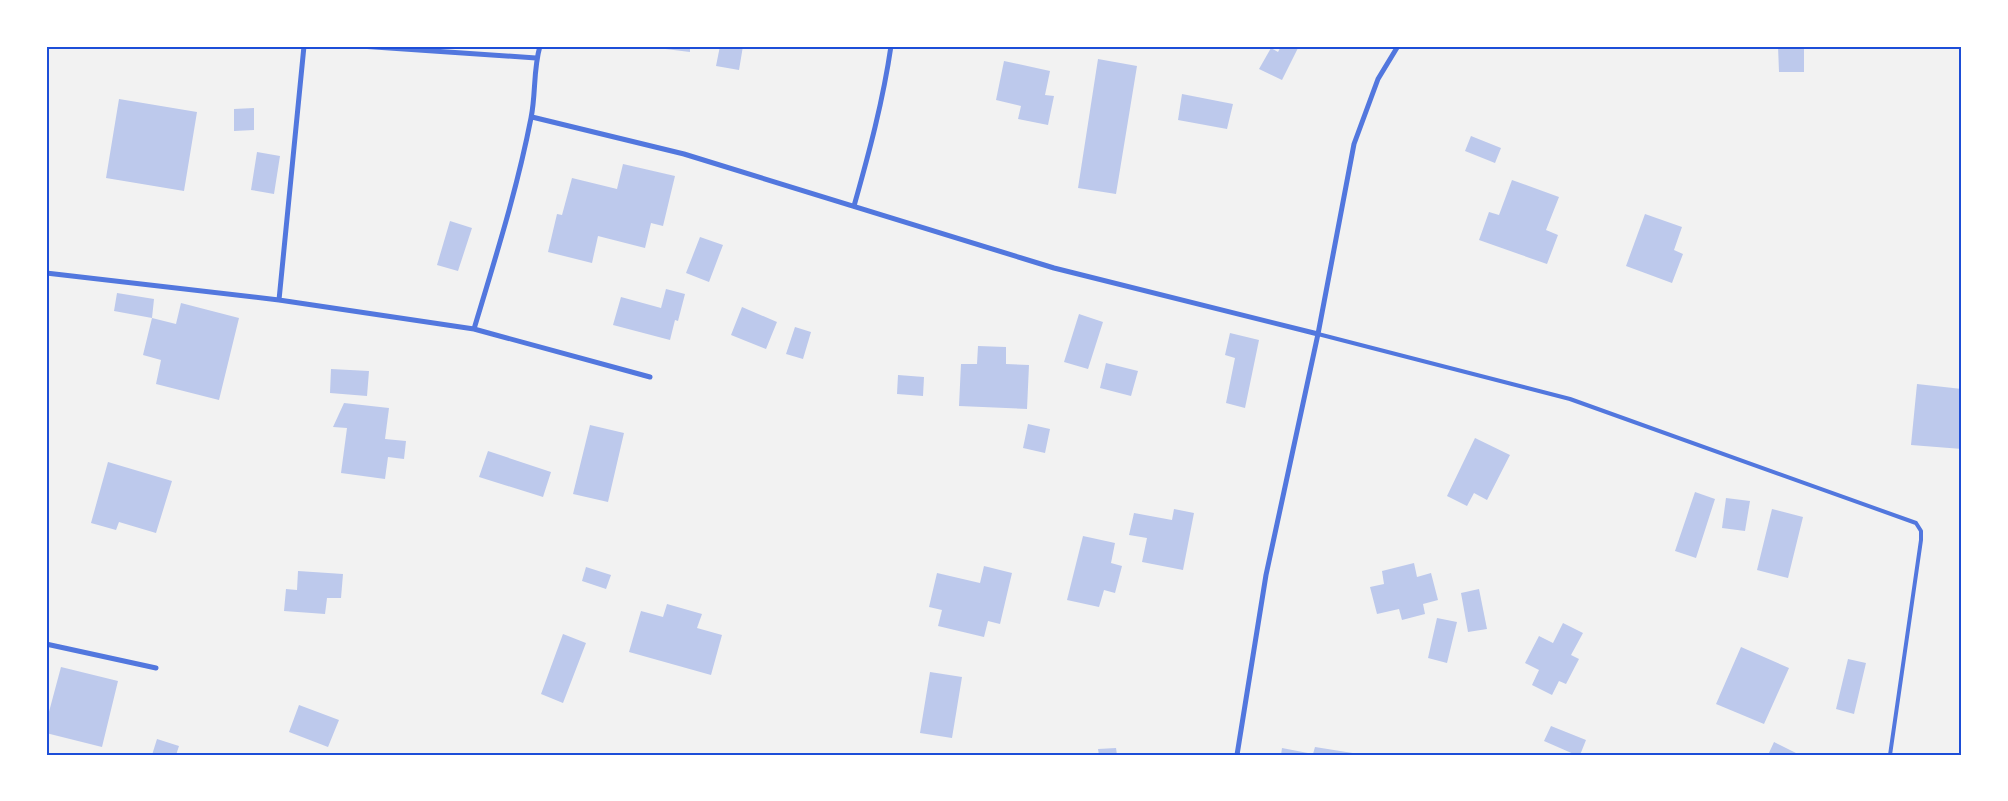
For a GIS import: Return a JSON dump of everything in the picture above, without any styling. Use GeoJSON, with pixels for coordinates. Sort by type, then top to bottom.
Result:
{"type":"FeatureCollection","features":[{"type":"Feature","properties":{"kind":"street"},"geometry":{"type":"LineString","coordinates":[[279,300],[304,46]]}},
{"type":"Feature","properties":{"kind":"street"},"geometry":{"type":"LineString","coordinates":[[360,46],[536,58]]}},
{"type":"Feature","properties":{"kind":"street"},"geometry":{"type":"LineString","coordinates":[[474,329],[505,226],[532,117],[536,58],[540,46]]}},
{"type":"Feature","properties":{"kind":"street"},"geometry":{"type":"LineString","coordinates":[[854,206],[870,148],[887,73],[891,46]]}},
{"type":"Feature","properties":{"kind":"street"},"geometry":{"type":"LineString","coordinates":[[1237,755],[1266,575],[1318,334],[1354,144],[1378,79],[1398,46]]}},
{"type":"Feature","properties":{"kind":"street"},"geometry":{"type":"LineString","coordinates":[[532,117],[684,154],[1054,268],[1318,334]]}},
{"type":"Feature","properties":{"kind":"street"},"geometry":{"type":"LineString","coordinates":[[46,273],[279,300],[474,329],[650,377]]}},
{"type":"Feature","properties":{"kind":"street"},"geometry":{"type":"LineString","coordinates":[[46,644],[156,668]]}},
{"type":"Feature","properties":{"kind":"lane"},"geometry":{"type":"LineString","coordinates":[[1318,334],[1570,399],[1916,523],[1921,530],[1921,540],[1890,755]]}},
{"type":"Feature","properties":{"kind":"building"},"geometry":{"type":"Polygon","coordinates":[[[641,46],[690,46],[690,52],[641,46]]]}},
{"type":"Feature","properties":{"kind":"building"},"geometry":{"type":"Polygon","coordinates":[[[720,46],[743,46],[739,70],[716,66],[720,46]]]}},
{"type":"Feature","properties":{"kind":"building"},"geometry":{"type":"Polygon","coordinates":[[[1281,46],[1299,46],[1282,80],[1259,69],[1271,48],[1278,52],[1281,46]]]}},
{"type":"Feature","properties":{"kind":"building"},"geometry":{"type":"Polygon","coordinates":[[[1778,46],[1804,46],[1804,72],[1779,72],[1778,46]]]}},
{"type":"Feature","properties":{"kind":"building"},"geometry":{"type":"Polygon","coordinates":[[[1098,59],[1137,66],[1116,194],[1078,188],[1098,59]]]}},
{"type":"Feature","properties":{"kind":"building"},"geometry":{"type":"Polygon","coordinates":[[[1004,61],[1050,71],[1045,95],[1054,96],[1048,125],[1018,119],[1021,106],[996,100],[1004,61]]]}},
{"type":"Feature","properties":{"kind":"building"},"geometry":{"type":"Polygon","coordinates":[[[1182,94],[1233,104],[1227,129],[1178,120],[1182,94]]]}},
{"type":"Feature","properties":{"kind":"building"},"geometry":{"type":"Polygon","coordinates":[[[119,99],[197,112],[184,191],[106,178],[119,99]]]}},
{"type":"Feature","properties":{"kind":"building"},"geometry":{"type":"Polygon","coordinates":[[[254,108],[254,130],[234,131],[234,109],[254,108]]]}},
{"type":"Feature","properties":{"kind":"building"},"geometry":{"type":"Polygon","coordinates":[[[1471,136],[1501,148],[1495,163],[1465,151],[1471,136]]]}},
{"type":"Feature","properties":{"kind":"building"},"geometry":{"type":"Polygon","coordinates":[[[257,152],[280,156],[274,194],[251,190],[257,152]]]}},
{"type":"Feature","properties":{"kind":"building"},"geometry":{"type":"Polygon","coordinates":[[[623,164],[675,176],[663,226],[651,223],[645,248],[598,236],[592,263],[548,252],[557,214],[562,215],[572,178],[617,189],[623,164]]]}},
{"type":"Feature","properties":{"kind":"building"},"geometry":{"type":"Polygon","coordinates":[[[1512,180],[1559,197],[1546,230],[1558,235],[1547,264],[1479,240],[1489,212],[1499,215],[1512,180]]]}},
{"type":"Feature","properties":{"kind":"building"},"geometry":{"type":"Polygon","coordinates":[[[1645,214],[1682,227],[1674,250],[1683,254],[1672,283],[1626,266],[1645,214]]]}},
{"type":"Feature","properties":{"kind":"building"},"geometry":{"type":"Polygon","coordinates":[[[450,221],[472,228],[458,271],[437,265],[450,221]]]}},
{"type":"Feature","properties":{"kind":"building"},"geometry":{"type":"Polygon","coordinates":[[[700,237],[723,245],[709,282],[686,273],[700,237]]]}},
{"type":"Feature","properties":{"kind":"building"},"geometry":{"type":"Polygon","coordinates":[[[666,289],[685,294],[678,321],[675,320],[670,340],[613,325],[621,297],[661,308],[666,289]]]}},
{"type":"Feature","properties":{"kind":"building"},"geometry":{"type":"Polygon","coordinates":[[[117,293],[154,299],[152,318],[114,311],[117,293]]]}},
{"type":"Feature","properties":{"kind":"building"},"geometry":{"type":"Polygon","coordinates":[[[181,303],[239,318],[219,400],[156,384],[161,360],[143,355],[152,318],[176,324],[181,303]]]}},
{"type":"Feature","properties":{"kind":"building"},"geometry":{"type":"Polygon","coordinates":[[[742,307],[777,322],[766,349],[731,335],[742,307]]]}},
{"type":"Feature","properties":{"kind":"building"},"geometry":{"type":"Polygon","coordinates":[[[1079,314],[1103,322],[1088,369],[1064,362],[1079,314]]]}},
{"type":"Feature","properties":{"kind":"building"},"geometry":{"type":"Polygon","coordinates":[[[795,327],[811,332],[803,359],[786,354],[795,327]]]}},
{"type":"Feature","properties":{"kind":"building"},"geometry":{"type":"Polygon","coordinates":[[[1230,333],[1259,340],[1245,408],[1226,403],[1235,358],[1225,355],[1230,333]]]}},
{"type":"Feature","properties":{"kind":"building"},"geometry":{"type":"Polygon","coordinates":[[[978,346],[1006,347],[1006,364],[1029,365],[1027,409],[959,406],[961,364],[977,364],[978,346]]]}},
{"type":"Feature","properties":{"kind":"building"},"geometry":{"type":"Polygon","coordinates":[[[1106,363],[1138,371],[1131,396],[1100,388],[1106,363]]]}},
{"type":"Feature","properties":{"kind":"building"},"geometry":{"type":"Polygon","coordinates":[[[331,369],[369,371],[367,396],[330,393],[331,369]]]}},
{"type":"Feature","properties":{"kind":"building"},"geometry":{"type":"Polygon","coordinates":[[[898,375],[924,377],[923,396],[897,394],[898,375]]]}},
{"type":"Feature","properties":{"kind":"building"},"geometry":{"type":"Polygon","coordinates":[[[1917,384],[1962,389],[1962,449],[1911,445],[1917,384]]]}},
{"type":"Feature","properties":{"kind":"building"},"geometry":{"type":"Polygon","coordinates":[[[344,403],[389,408],[385,439],[406,441],[404,459],[388,457],[385,479],[341,473],[347,428],[333,427],[344,403]]]}},
{"type":"Feature","properties":{"kind":"building"},"geometry":{"type":"Polygon","coordinates":[[[1028,424],[1050,429],[1045,453],[1023,448],[1028,424]]]}},
{"type":"Feature","properties":{"kind":"building"},"geometry":{"type":"Polygon","coordinates":[[[590,425],[624,433],[608,502],[573,494],[590,425]]]}},
{"type":"Feature","properties":{"kind":"building"},"geometry":{"type":"Polygon","coordinates":[[[1475,438],[1510,455],[1487,500],[1474,493],[1467,506],[1447,496],[1475,438]]]}},
{"type":"Feature","properties":{"kind":"building"},"geometry":{"type":"Polygon","coordinates":[[[488,451],[551,472],[543,497],[479,477],[488,451]]]}},
{"type":"Feature","properties":{"kind":"building"},"geometry":{"type":"Polygon","coordinates":[[[108,462],[172,481],[156,533],[119,522],[116,530],[91,523],[108,462]]]}},
{"type":"Feature","properties":{"kind":"building"},"geometry":{"type":"Polygon","coordinates":[[[1695,492],[1715,499],[1696,558],[1675,551],[1695,492]]]}},
{"type":"Feature","properties":{"kind":"building"},"geometry":{"type":"Polygon","coordinates":[[[1726,498],[1750,501],[1745,531],[1722,528],[1726,498]]]}},
{"type":"Feature","properties":{"kind":"building"},"geometry":{"type":"Polygon","coordinates":[[[1174,509],[1194,513],[1183,570],[1142,562],[1147,538],[1129,535],[1134,513],[1172,520],[1174,509]]]}},
{"type":"Feature","properties":{"kind":"building"},"geometry":{"type":"Polygon","coordinates":[[[1772,509],[1803,517],[1788,578],[1757,570],[1772,509]]]}},
{"type":"Feature","properties":{"kind":"building"},"geometry":{"type":"Polygon","coordinates":[[[1083,536],[1115,543],[1111,563],[1122,566],[1115,593],[1104,590],[1099,607],[1067,600],[1083,536]]]}},
{"type":"Feature","properties":{"kind":"building"},"geometry":{"type":"Polygon","coordinates":[[[1414,563],[1417,577],[1431,573],[1438,600],[1423,604],[1425,614],[1402,620],[1399,609],[1377,614],[1370,587],[1384,584],[1382,571],[1414,563]]]}},
{"type":"Feature","properties":{"kind":"building"},"geometry":{"type":"Polygon","coordinates":[[[984,566],[1012,573],[1000,624],[988,621],[984,637],[938,626],[942,610],[929,607],[937,573],[980,583],[984,566]]]}},
{"type":"Feature","properties":{"kind":"building"},"geometry":{"type":"Polygon","coordinates":[[[586,567],[611,575],[606,589],[582,581],[586,567]]]}},
{"type":"Feature","properties":{"kind":"building"},"geometry":{"type":"Polygon","coordinates":[[[298,571],[343,574],[341,598],[327,598],[325,614],[284,611],[286,589],[297,590],[298,571]]]}},
{"type":"Feature","properties":{"kind":"building"},"geometry":{"type":"Polygon","coordinates":[[[1479,589],[1487,629],[1468,632],[1461,593],[1479,589]]]}},
{"type":"Feature","properties":{"kind":"building"},"geometry":{"type":"Polygon","coordinates":[[[667,604],[702,614],[697,628],[722,635],[711,675],[629,652],[641,611],[663,617],[667,604]]]}},
{"type":"Feature","properties":{"kind":"building"},"geometry":{"type":"Polygon","coordinates":[[[1437,618],[1457,622],[1447,663],[1428,658],[1437,618]]]}},
{"type":"Feature","properties":{"kind":"building"},"geometry":{"type":"Polygon","coordinates":[[[1563,623],[1583,633],[1571,655],[1579,659],[1566,684],[1559,681],[1552,695],[1532,685],[1539,670],[1525,663],[1539,636],[1553,643],[1563,623]]]}},
{"type":"Feature","properties":{"kind":"building"},"geometry":{"type":"Polygon","coordinates":[[[563,634],[586,643],[563,703],[541,694],[563,634]]]}},
{"type":"Feature","properties":{"kind":"building"},"geometry":{"type":"Polygon","coordinates":[[[1741,647],[1789,668],[1764,724],[1716,704],[1741,647]]]}},
{"type":"Feature","properties":{"kind":"building"},"geometry":{"type":"Polygon","coordinates":[[[1848,659],[1866,663],[1854,714],[1836,709],[1848,659]]]}},
{"type":"Feature","properties":{"kind":"building"},"geometry":{"type":"Polygon","coordinates":[[[61,667],[118,681],[102,747],[46,733],[46,723],[61,667]]]}},
{"type":"Feature","properties":{"kind":"building"},"geometry":{"type":"Polygon","coordinates":[[[930,672],[962,677],[952,738],[920,733],[930,672]]]}},
{"type":"Feature","properties":{"kind":"building"},"geometry":{"type":"Polygon","coordinates":[[[299,705],[339,720],[328,747],[289,732],[299,705]]]}},
{"type":"Feature","properties":{"kind":"building"},"geometry":{"type":"Polygon","coordinates":[[[1551,726],[1586,740],[1580,755],[1544,741],[1551,726]]]}},
{"type":"Feature","properties":{"kind":"building"},"geometry":{"type":"Polygon","coordinates":[[[157,739],[179,746],[176,755],[152,755],[157,739]]]}},
{"type":"Feature","properties":{"kind":"building"},"geometry":{"type":"Polygon","coordinates":[[[1774,742],[1800,755],[1768,755],[1774,742]]]}},
{"type":"Feature","properties":{"kind":"building"},"geometry":{"type":"Polygon","coordinates":[[[1315,747],[1359,755],[1281,755],[1282,748],[1313,754],[1315,747]]]}},
{"type":"Feature","properties":{"kind":"building"},"geometry":{"type":"Polygon","coordinates":[[[1116,748],[1117,755],[1099,755],[1098,749],[1116,748]]]}}]}
